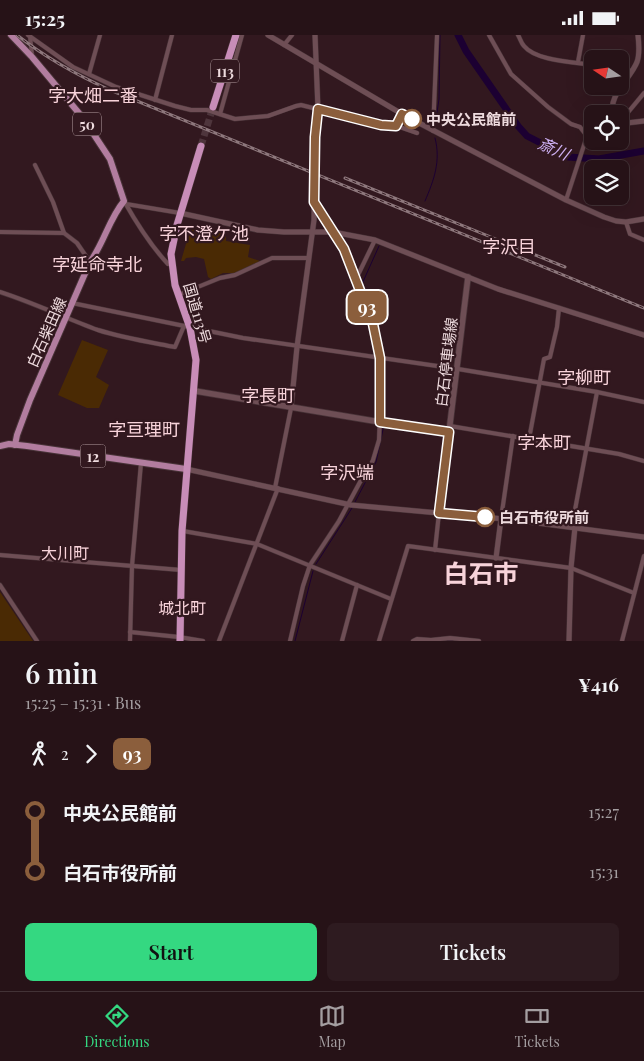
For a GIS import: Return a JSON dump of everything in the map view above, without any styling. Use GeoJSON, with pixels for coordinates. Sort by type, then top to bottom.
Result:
{"type":"FeatureCollection","features":[{"type":"Feature","properties":{"kind":"highway","name":"113"},"geometry":{"type":"LineString","coordinates":[[213,107],[236,35]]}},
{"type":"Feature","properties":{"kind":"highway","name":"国道113号"},"geometry":{"type":"LineString","coordinates":[[180,639],[182,531],[186,469],[195,391],[196,360],[178,295],[172,264],[173,240],[201,146]]}},
{"type":"Feature","properties":{"kind":"main road","name":"50"},"geometry":{"type":"LineString","coordinates":[[10,35],[32,57],[73,105],[110,159],[125,203]]}},
{"type":"Feature","properties":{"kind":"main road","name":"白石柴田線"},"geometry":{"type":"LineString","coordinates":[[15,445],[30,400],[90,262],[98,250],[116,212],[125,203]]}},
{"type":"Feature","properties":{"kind":"main road","name":"白石停車場線"},"geometry":{"type":"LineString","coordinates":[[449,429],[468,277]]}},
{"type":"Feature","properties":{"kind":"main road"},"geometry":{"type":"LineString","coordinates":[[195,391],[382,423],[449,429]]}},
{"type":"Feature","properties":{"kind":"main road","name":"12"},"geometry":{"type":"LineString","coordinates":[[1,443],[186,469]]}},
{"type":"Feature","properties":{"kind":"street"},"geometry":{"type":"LineString","coordinates":[[89,74],[100,35]]}},
{"type":"Feature","properties":{"kind":"street"},"geometry":{"type":"LineString","coordinates":[[155,100],[172,35]]}},
{"type":"Feature","properties":{"kind":"street"},"geometry":{"type":"LineString","coordinates":[[220,114],[242,35]]}},
{"type":"Feature","properties":{"kind":"street"},"geometry":{"type":"LineString","coordinates":[[268,35],[402,114],[566,200],[604,217],[626,222],[644,219]]}},
{"type":"Feature","properties":{"kind":"street"},"geometry":{"type":"LineString","coordinates":[[284,45],[292,35]]}},
{"type":"Feature","properties":{"kind":"street"},"geometry":{"type":"LineString","coordinates":[[219,641],[277,488],[291,408],[296,347],[312,231],[314,202],[315,137],[318,109],[316,35]]}},
{"type":"Feature","properties":{"kind":"street"},"geometry":{"type":"LineString","coordinates":[[488,35],[511,74],[548,107],[571,125],[580,127],[584,132]]}},
{"type":"Feature","properties":{"kind":"street"},"geometry":{"type":"LineString","coordinates":[[518,35],[526,48],[537,54],[584,63]]}},
{"type":"Feature","properties":{"kind":"street"},"geometry":{"type":"LineString","coordinates":[[578,62],[584,35]]}},
{"type":"Feature","properties":{"kind":"street"},"geometry":{"type":"LineString","coordinates":[[612,105],[613,100],[637,62],[639,52],[638,35]]}},
{"type":"Feature","properties":{"kind":"street"},"geometry":{"type":"LineString","coordinates":[[29,36],[32,57]]}},
{"type":"Feature","properties":{"kind":"street"},"geometry":{"type":"LineString","coordinates":[[29,36],[60,59],[116,87],[191,110],[207,110],[235,119],[268,116],[296,105],[301,105],[381,125],[396,126],[417,133]]}},
{"type":"Feature","properties":{"kind":"street"},"geometry":{"type":"LineString","coordinates":[[433,131],[437,36]]}},
{"type":"Feature","properties":{"kind":"street"},"geometry":{"type":"LineString","coordinates":[[629,110],[644,93]]}},
{"type":"Feature","properties":{"kind":"street"},"geometry":{"type":"LineString","coordinates":[[396,126],[402,114]]}},
{"type":"Feature","properties":{"kind":"street"},"geometry":{"type":"LineString","coordinates":[[629,123],[644,121]]}},
{"type":"Feature","properties":{"kind":"street"},"geometry":{"type":"LineString","coordinates":[[566,200],[584,143]]}},
{"type":"Feature","properties":{"kind":"street"},"geometry":{"type":"LineString","coordinates":[[35,165],[53,202],[64,233],[76,243],[90,262]]}},
{"type":"Feature","properties":{"kind":"street"},"geometry":{"type":"LineString","coordinates":[[290,641],[310,565],[351,505],[373,460],[382,423],[380,358],[373,324],[344,249],[314,202]]}},
{"type":"Feature","properties":{"kind":"street"},"geometry":{"type":"LineString","coordinates":[[125,203],[258,229],[284,232],[333,232],[375,240],[468,277],[644,335]]}},
{"type":"Feature","properties":{"kind":"street"},"geometry":{"type":"LineString","coordinates":[[125,203],[141,232],[168,264],[172,264]]}},
{"type":"Feature","properties":{"kind":"street"},"geometry":{"type":"LineString","coordinates":[[626,222],[630,234],[644,240]]}},
{"type":"Feature","properties":{"kind":"street"},"geometry":{"type":"LineString","coordinates":[[0,232],[64,233]]}},
{"type":"Feature","properties":{"kind":"street"},"geometry":{"type":"LineString","coordinates":[[356,279],[375,240]]}},
{"type":"Feature","properties":{"kind":"street"},"geometry":{"type":"LineString","coordinates":[[178,295],[220,277],[235,275],[272,258],[308,258]]}},
{"type":"Feature","properties":{"kind":"street"},"geometry":{"type":"LineString","coordinates":[[0,292],[99,330],[134,340],[175,347],[187,327]]}},
{"type":"Feature","properties":{"kind":"street"},"geometry":{"type":"LineString","coordinates":[[72,303],[243,339],[458,369],[644,401]]}},
{"type":"Feature","properties":{"kind":"street"},"geometry":{"type":"LineString","coordinates":[[529,439],[544,359],[550,357],[557,327],[558,308]]}},
{"type":"Feature","properties":{"kind":"street"},"geometry":{"type":"LineString","coordinates":[[569,641],[574,527],[597,392]]}},
{"type":"Feature","properties":{"kind":"street"},"geometry":{"type":"LineString","coordinates":[[435,550],[449,429],[513,436],[619,454],[644,461]]}},
{"type":"Feature","properties":{"kind":"street"},"geometry":{"type":"LineString","coordinates":[[496,558],[513,436]]}},
{"type":"Feature","properties":{"kind":"street"},"geometry":{"type":"LineString","coordinates":[[130,641],[132,566],[141,463]]}},
{"type":"Feature","properties":{"kind":"street"},"geometry":{"type":"LineString","coordinates":[[186,469],[351,505],[501,519],[644,537]]}},
{"type":"Feature","properties":{"kind":"street"},"geometry":{"type":"LineString","coordinates":[[182,531],[257,544],[391,599]]}},
{"type":"Feature","properties":{"kind":"street"},"geometry":{"type":"LineString","coordinates":[[379,641],[408,546],[571,569],[634,593]]}},
{"type":"Feature","properties":{"kind":"street"},"geometry":{"type":"LineString","coordinates":[[0,555],[181,570]]}},
{"type":"Feature","properties":{"kind":"street"},"geometry":{"type":"LineString","coordinates":[[622,641],[644,556]]}},
{"type":"Feature","properties":{"kind":"street"},"geometry":{"type":"LineString","coordinates":[[0,585],[37,641]]}},
{"type":"Feature","properties":{"kind":"street"},"geometry":{"type":"LineString","coordinates":[[342,641],[357,585]]}},
{"type":"Feature","properties":{"kind":"street"},"geometry":{"type":"LineString","coordinates":[[130,632],[203,641]]}},
{"type":"Feature","properties":{"kind":"street"},"geometry":{"type":"LineString","coordinates":[[412,641],[417,639],[450,638],[479,641]]}},
{"type":"Feature","properties":{"kind":"shaded area"},"geometry":{"type":"Polygon","coordinates":[[[199,228],[226,234],[226,241],[250,245],[248,257],[260,261],[260,264],[235,273],[223,273],[211,279],[208,277],[204,259],[196,257],[186,258],[184,261],[181,261],[190,230],[199,228]]]}},
{"type":"Feature","properties":{"kind":"shaded area"},"geometry":{"type":"Polygon","coordinates":[[[82,340],[108,350],[96,377],[109,385],[99,408],[87,408],[58,395],[82,340]]]}},
{"type":"Feature","properties":{"kind":"shaded area"},"geometry":{"type":"Polygon","coordinates":[[[0,592],[33,641],[0,641],[0,592]]]}},
{"type":"Feature","properties":{"kind":"waterway"},"geometry":{"type":"LineString","coordinates":[[435,126],[439,99],[440,35]]}},
{"type":"Feature","properties":{"kind":"waterway","name":"斎川"},"geometry":{"type":"LineString","coordinates":[[458,35],[466,51],[527,136],[568,157],[599,159],[644,151]]}},
{"type":"Feature","properties":{"kind":"waterway"},"geometry":{"type":"LineString","coordinates":[[425,201],[436,170],[437,146],[435,138]]}},
{"type":"Feature","properties":{"kind":"waterway"},"geometry":{"type":"LineString","coordinates":[[379,246],[362,284],[383,356]]}},
{"type":"Feature","properties":{"kind":"waterway"},"geometry":{"type":"LineString","coordinates":[[384,363],[384,421]]}},
{"type":"Feature","properties":{"kind":"waterway"},"geometry":{"type":"LineString","coordinates":[[355,502],[376,462],[384,425]]}},
{"type":"Feature","properties":{"kind":"waterway"},"geometry":{"type":"LineString","coordinates":[[316,564],[352,508]]}},
{"type":"Feature","properties":{"kind":"waterway"},"geometry":{"type":"LineString","coordinates":[[295,641],[313,571]]}},
{"type":"Feature","properties":{"kind":"waterway"},"geometry":{"type":"LineString","coordinates":[[443,641],[459,641]]}},
{"type":"Feature","properties":{"kind":"tunnel"},"geometry":{"type":"LineString","coordinates":[[201,146],[213,107]]}},
{"type":"Feature","properties":{"kind":"railway"},"geometry":{"type":"LineString","coordinates":[[17,35],[62,65],[110,90],[644,308]]}},
{"type":"Feature","properties":{"kind":"railway"},"geometry":{"type":"LineString","coordinates":[[345,178],[565,267]]}},
{"type":"Feature","properties":{"kind":"bus line","name":"93"},"geometry":{"type":"LineString","coordinates":[[412,119],[402,114],[396,126],[381,125],[318,109],[315,137],[314,202],[344,249],[370,314],[378,342],[380,358],[380,422],[449,432],[439,513],[485,517]]}},
{"type":"Feature","properties":{"kind":"place","name":"中央公民館前"},"geometry":{"type":"Point","coordinates":[412,119]}},
{"type":"Feature","properties":{"kind":"place","name":"白石市役所前"},"geometry":{"type":"Point","coordinates":[485,517]}},
{"type":"Feature","properties":{"kind":"district","name":"字大畑二番"},"geometry":{"type":"Point","coordinates":[93,95]}},
{"type":"Feature","properties":{"kind":"district","name":"字不澄ケ池"},"geometry":{"type":"Point","coordinates":[204,233]}},
{"type":"Feature","properties":{"kind":"district","name":"字沢目"},"geometry":{"type":"Point","coordinates":[509,246]}},
{"type":"Feature","properties":{"kind":"district","name":"字延命寺北"},"geometry":{"type":"Point","coordinates":[97,264]}},
{"type":"Feature","properties":{"kind":"district","name":"字柳町"},"geometry":{"type":"Point","coordinates":[584,377]}},
{"type":"Feature","properties":{"kind":"district","name":"字長町"},"geometry":{"type":"Point","coordinates":[268,395]}},
{"type":"Feature","properties":{"kind":"district","name":"字亘理町"},"geometry":{"type":"Point","coordinates":[144,429]}},
{"type":"Feature","properties":{"kind":"district","name":"字本町"},"geometry":{"type":"Point","coordinates":[544,442]}},
{"type":"Feature","properties":{"kind":"district","name":"字沢端"},"geometry":{"type":"Point","coordinates":[347,472]}},
{"type":"Feature","properties":{"kind":"district","name":"大川町"},"geometry":{"type":"Point","coordinates":[65,552]}},
{"type":"Feature","properties":{"kind":"district","name":"白石市"},"geometry":{"type":"Point","coordinates":[481,572]}},
{"type":"Feature","properties":{"kind":"district","name":"城北町"},"geometry":{"type":"Point","coordinates":[182,607]}}]}
